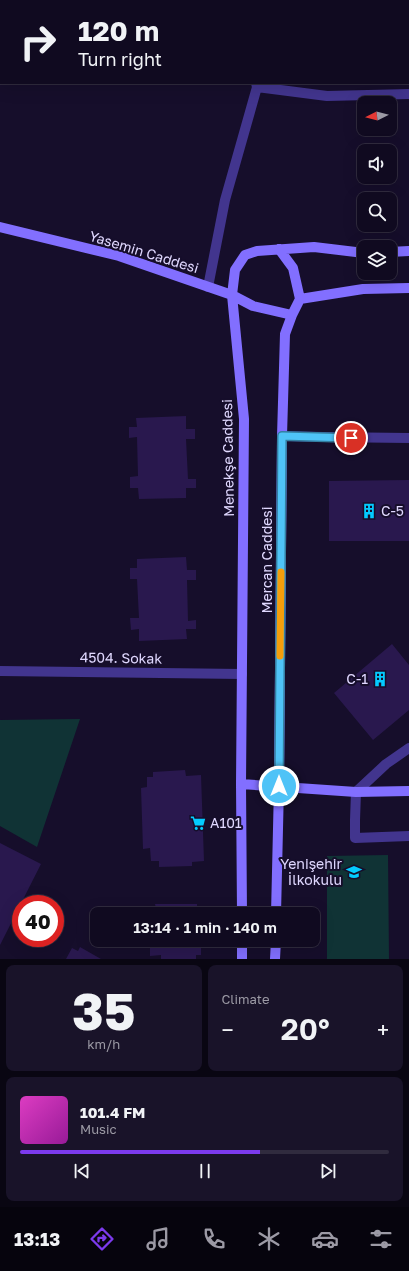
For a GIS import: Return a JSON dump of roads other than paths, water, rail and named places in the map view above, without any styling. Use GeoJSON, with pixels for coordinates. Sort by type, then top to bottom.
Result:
{"type":"FeatureCollection","features":[{"type":"Feature","properties":{"kind":"street"},"geometry":{"type":"LineString","coordinates":[[208,287],[225,200],[256,85],[327,96],[409,94]]}},
{"type":"Feature","properties":{"kind":"street","name":"Yasemin Caddesi"},"geometry":{"type":"LineString","coordinates":[[0,227],[119,256],[232,295]]}},
{"type":"Feature","properties":{"kind":"street","name":"Menekşe Caddesi"},"geometry":{"type":"LineString","coordinates":[[242,907],[241,784],[244,419],[232,295],[235,270],[245,255],[257,251],[314,247],[357,252]]}},
{"type":"Feature","properties":{"kind":"street"},"geometry":{"type":"LineString","coordinates":[[232,295],[253,306],[292,315],[300,299],[293,268],[279,250]]}},
{"type":"Feature","properties":{"kind":"street"},"geometry":{"type":"LineString","coordinates":[[397,252],[409,251]]}},
{"type":"Feature","properties":{"kind":"street"},"geometry":{"type":"LineString","coordinates":[[300,299],[364,289],[409,288]]}},
{"type":"Feature","properties":{"kind":"street","name":"Mercan Caddesi"},"geometry":{"type":"LineString","coordinates":[[276,907],[279,786],[282,436],[285,334],[292,315]]}},
{"type":"Feature","properties":{"kind":"street"},"geometry":{"type":"LineString","coordinates":[[282,436],[409,438]]}},
{"type":"Feature","properties":{"kind":"street","name":"4504. Sokak"},"geometry":{"type":"LineString","coordinates":[[0,670],[242,674]]}},
{"type":"Feature","properties":{"kind":"street"},"geometry":{"type":"LineString","coordinates":[[409,748],[386,764],[356,792],[355,838],[409,836]]}},
{"type":"Feature","properties":{"kind":"street"},"geometry":{"type":"LineString","coordinates":[[241,784],[356,792],[409,791]]}},
{"type":"Feature","properties":{"kind":"street"},"geometry":{"type":"LineString","coordinates":[[242,947],[242,959]]}},
{"type":"Feature","properties":{"kind":"street"},"geometry":{"type":"LineString","coordinates":[[275,959],[276,947]]}},
{"type":"Feature","properties":{"kind":"place","name":"C-5"},"geometry":{"type":"Point","coordinates":[369,511]}},
{"type":"Feature","properties":{"kind":"place","name":"C-1"},"geometry":{"type":"Point","coordinates":[380,679]}},
{"type":"Feature","properties":{"kind":"place","name":"A101"},"geometry":{"type":"Point","coordinates":[198,823]}},
{"type":"Feature","properties":{"kind":"place","name":"Yenişehir İlkokulu"},"geometry":{"type":"Point","coordinates":[354,872]}}]}
